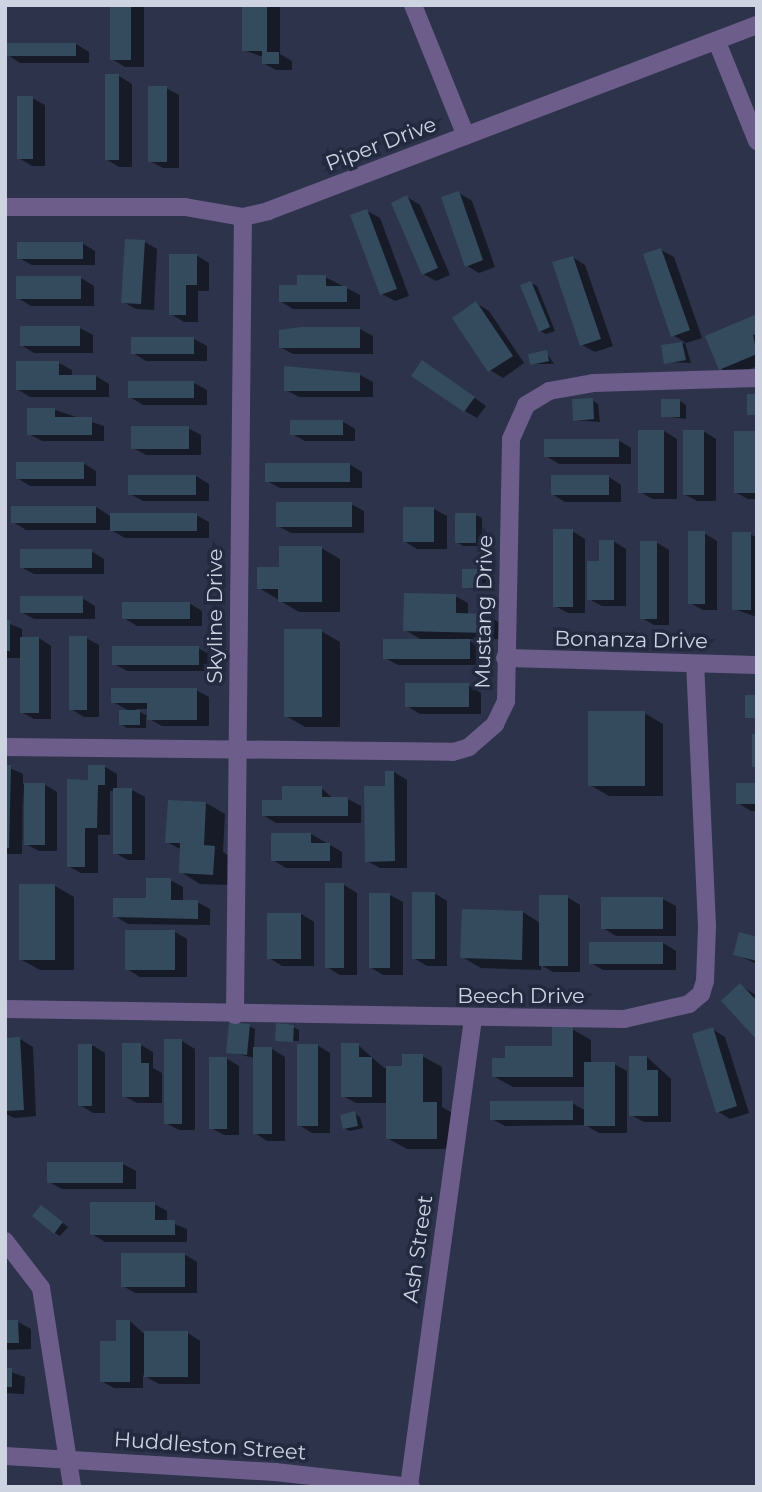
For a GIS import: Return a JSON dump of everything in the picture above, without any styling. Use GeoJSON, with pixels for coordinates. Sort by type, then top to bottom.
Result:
{"type":"FeatureCollection","features":[{"type":"Feature","properties":{"kind":"street"},"geometry":{"type":"LineString","coordinates":[[413,5],[466,136]]}},
{"type":"Feature","properties":{"kind":"street","name":"Piper Drive"},"geometry":{"type":"LineString","coordinates":[[5,206],[185,207],[243,217],[466,136],[757,25]]}},
{"type":"Feature","properties":{"kind":"street"},"geometry":{"type":"LineString","coordinates":[[717,42],[757,141]]}},
{"type":"Feature","properties":{"kind":"street","name":"Skyline Drive"},"geometry":{"type":"LineString","coordinates":[[235,1015],[243,217]]}},
{"type":"Feature","properties":{"kind":"street","name":"Mustang Drive"},"geometry":{"type":"LineString","coordinates":[[5,747],[453,752],[469,747],[495,724],[506,701],[512,439],[526,405],[549,391],[594,383],[757,378]]}},
{"type":"Feature","properties":{"kind":"street","name":"Bonanza Drive"},"geometry":{"type":"LineString","coordinates":[[505,658],[757,665]]}},
{"type":"Feature","properties":{"kind":"street","name":"Beech Drive"},"geometry":{"type":"LineString","coordinates":[[5,1009],[235,1015],[624,1019],[661,1014],[689,1004],[701,994],[707,926],[695,664]]}},
{"type":"Feature","properties":{"kind":"street","name":"Ash Street"},"geometry":{"type":"LineString","coordinates":[[410,1487],[473,1018]]}},
{"type":"Feature","properties":{"kind":"street"},"geometry":{"type":"LineString","coordinates":[[5,1241],[41,1288],[72,1487]]}},
{"type":"Feature","properties":{"kind":"street","name":"Huddleston Street"},"geometry":{"type":"LineString","coordinates":[[5,1456],[275,1472],[410,1487]]}},
{"type":"Feature","properties":{"kind":"building"},"geometry":{"type":"Polygon","coordinates":[[[110,5],[131,5],[131,60],[110,60],[110,5]]]}},
{"type":"Feature","properties":{"kind":"building"},"geometry":{"type":"Polygon","coordinates":[[[242,5],[267,5],[267,52],[279,52],[279,64],[262,64],[262,51],[242,51],[242,5]]]}},
{"type":"Feature","properties":{"kind":"building"},"geometry":{"type":"Polygon","coordinates":[[[6,43],[76,43],[76,56],[6,56],[6,43]]]}},
{"type":"Feature","properties":{"kind":"building"},"geometry":{"type":"Polygon","coordinates":[[[105,74],[119,74],[119,160],[105,160],[105,74]]]}},
{"type":"Feature","properties":{"kind":"building"},"geometry":{"type":"Polygon","coordinates":[[[148,86],[167,86],[167,162],[148,162],[148,86]]]}},
{"type":"Feature","properties":{"kind":"building"},"geometry":{"type":"Polygon","coordinates":[[[17,96],[33,96],[33,159],[17,159],[17,96]]]}},
{"type":"Feature","properties":{"kind":"building"},"geometry":{"type":"Polygon","coordinates":[[[459,191],[483,260],[465,267],[441,197],[459,191]]]}},
{"type":"Feature","properties":{"kind":"building"},"geometry":{"type":"Polygon","coordinates":[[[407,195],[438,268],[422,275],[391,203],[407,195]]]}},
{"type":"Feature","properties":{"kind":"building"},"geometry":{"type":"Polygon","coordinates":[[[367,209],[397,289],[380,295],[350,215],[367,209]]]}},
{"type":"Feature","properties":{"kind":"building"},"geometry":{"type":"Polygon","coordinates":[[[125,239],[145,240],[141,304],[121,303],[125,239]]]}},
{"type":"Feature","properties":{"kind":"building"},"geometry":{"type":"Polygon","coordinates":[[[17,242],[83,242],[83,259],[17,259],[17,242]]]}},
{"type":"Feature","properties":{"kind":"building"},"geometry":{"type":"Polygon","coordinates":[[[661,248],[690,330],[671,337],[643,254],[661,248]]]}},
{"type":"Feature","properties":{"kind":"building"},"geometry":{"type":"Polygon","coordinates":[[[169,254],[197,254],[197,285],[186,285],[186,315],[169,315],[169,254]]]}},
{"type":"Feature","properties":{"kind":"building"},"geometry":{"type":"Polygon","coordinates":[[[573,256],[601,339],[580,346],[552,262],[573,256]]]}},
{"type":"Feature","properties":{"kind":"building"},"geometry":{"type":"Polygon","coordinates":[[[297,275],[326,275],[326,286],[347,286],[347,302],[279,302],[279,285],[297,285],[297,275]]]}},
{"type":"Feature","properties":{"kind":"building"},"geometry":{"type":"Polygon","coordinates":[[[16,276],[81,276],[81,299],[16,299],[16,276]]]}},
{"type":"Feature","properties":{"kind":"building"},"geometry":{"type":"Polygon","coordinates":[[[531,281],[550,327],[539,332],[520,285],[531,281]]]}},
{"type":"Feature","properties":{"kind":"building"},"geometry":{"type":"Polygon","coordinates":[[[476,301],[513,356],[488,372],[452,318],[476,301]]]}},
{"type":"Feature","properties":{"kind":"building"},"geometry":{"type":"Polygon","coordinates":[[[757,314],[757,334],[753,335],[757,354],[719,370],[705,336],[757,314]]]}},
{"type":"Feature","properties":{"kind":"building"},"geometry":{"type":"Polygon","coordinates":[[[20,326],[80,326],[80,346],[20,346],[20,326]]]}},
{"type":"Feature","properties":{"kind":"building"},"geometry":{"type":"Polygon","coordinates":[[[301,327],[360,327],[360,348],[279,348],[279,330],[301,327]]]}},
{"type":"Feature","properties":{"kind":"building"},"geometry":{"type":"Polygon","coordinates":[[[131,337],[194,337],[194,354],[131,354],[131,337]]]}},
{"type":"Feature","properties":{"kind":"building"},"geometry":{"type":"Polygon","coordinates":[[[682,342],[686,360],[664,364],[661,345],[682,342]]]}},
{"type":"Feature","properties":{"kind":"building"},"geometry":{"type":"Polygon","coordinates":[[[547,350],[549,361],[530,365],[528,354],[547,350]]]}},
{"type":"Feature","properties":{"kind":"building"},"geometry":{"type":"Polygon","coordinates":[[[422,360],[475,397],[464,412],[411,376],[422,360]]]}},
{"type":"Feature","properties":{"kind":"building"},"geometry":{"type":"Polygon","coordinates":[[[16,361],[59,361],[59,375],[96,375],[96,390],[16,390],[16,361]]]}},
{"type":"Feature","properties":{"kind":"building"},"geometry":{"type":"Polygon","coordinates":[[[284,366],[360,373],[360,391],[284,391],[284,366]]]}},
{"type":"Feature","properties":{"kind":"building"},"geometry":{"type":"Polygon","coordinates":[[[128,381],[194,381],[194,398],[128,398],[128,381]]]}},
{"type":"Feature","properties":{"kind":"building"},"geometry":{"type":"Polygon","coordinates":[[[747,394],[757,394],[757,415],[747,415],[747,394]]]}},
{"type":"Feature","properties":{"kind":"building"},"geometry":{"type":"Polygon","coordinates":[[[593,398],[594,419],[573,421],[572,399],[593,398]]]}},
{"type":"Feature","properties":{"kind":"building"},"geometry":{"type":"Polygon","coordinates":[[[661,399],[680,399],[680,417],[661,417],[661,399]]]}},
{"type":"Feature","properties":{"kind":"building"},"geometry":{"type":"Polygon","coordinates":[[[27,408],[55,408],[55,417],[92,417],[92,435],[27,435],[27,408]]]}},
{"type":"Feature","properties":{"kind":"building"},"geometry":{"type":"Polygon","coordinates":[[[290,420],[343,420],[343,435],[290,435],[290,420]]]}},
{"type":"Feature","properties":{"kind":"building"},"geometry":{"type":"Polygon","coordinates":[[[131,426],[189,426],[189,449],[131,449],[131,426]]]}},
{"type":"Feature","properties":{"kind":"building"},"geometry":{"type":"Polygon","coordinates":[[[638,430],[664,430],[664,493],[638,493],[638,430]]]}},
{"type":"Feature","properties":{"kind":"building"},"geometry":{"type":"Polygon","coordinates":[[[683,430],[704,430],[704,495],[683,495],[683,430]]]}},
{"type":"Feature","properties":{"kind":"building"},"geometry":{"type":"Polygon","coordinates":[[[734,431],[757,431],[757,493],[734,493],[734,431]]]}},
{"type":"Feature","properties":{"kind":"building"},"geometry":{"type":"Polygon","coordinates":[[[544,439],[619,439],[619,457],[544,457],[544,439]]]}},
{"type":"Feature","properties":{"kind":"building"},"geometry":{"type":"Polygon","coordinates":[[[16,462],[84,462],[84,479],[16,479],[16,462]]]}},
{"type":"Feature","properties":{"kind":"building"},"geometry":{"type":"Polygon","coordinates":[[[265,463],[350,463],[350,482],[265,482],[265,463]]]}},
{"type":"Feature","properties":{"kind":"building"},"geometry":{"type":"Polygon","coordinates":[[[128,475],[196,475],[196,495],[128,495],[128,475]]]}},
{"type":"Feature","properties":{"kind":"building"},"geometry":{"type":"Polygon","coordinates":[[[551,475],[609,475],[609,495],[551,495],[551,475]]]}},
{"type":"Feature","properties":{"kind":"building"},"geometry":{"type":"Polygon","coordinates":[[[276,502],[352,502],[352,527],[276,527],[276,502]]]}},
{"type":"Feature","properties":{"kind":"building"},"geometry":{"type":"Polygon","coordinates":[[[11,506],[96,506],[96,523],[11,523],[11,506]]]}},
{"type":"Feature","properties":{"kind":"building"},"geometry":{"type":"Polygon","coordinates":[[[403,507],[434,507],[434,542],[403,542],[403,507]]]}},
{"type":"Feature","properties":{"kind":"building"},"geometry":{"type":"Polygon","coordinates":[[[110,513],[197,513],[197,531],[110,531],[110,513]]]}},
{"type":"Feature","properties":{"kind":"building"},"geometry":{"type":"Polygon","coordinates":[[[455,513],[476,513],[476,543],[455,543],[455,513]]]}},
{"type":"Feature","properties":{"kind":"building"},"geometry":{"type":"Polygon","coordinates":[[[553,529],[573,529],[573,607],[553,607],[553,529]]]}},
{"type":"Feature","properties":{"kind":"building"},"geometry":{"type":"Polygon","coordinates":[[[688,531],[705,531],[705,604],[688,604],[688,531]]]}},
{"type":"Feature","properties":{"kind":"building"},"geometry":{"type":"Polygon","coordinates":[[[732,532],[751,532],[751,610],[732,610],[732,532]]]}},
{"type":"Feature","properties":{"kind":"building"},"geometry":{"type":"Polygon","coordinates":[[[599,540],[614,540],[614,600],[587,600],[587,561],[599,561],[599,540]]]}},
{"type":"Feature","properties":{"kind":"building"},"geometry":{"type":"Polygon","coordinates":[[[640,541],[657,541],[657,619],[640,619],[640,541]]]}},
{"type":"Feature","properties":{"kind":"building"},"geometry":{"type":"Polygon","coordinates":[[[279,546],[322,546],[322,602],[278,602],[278,589],[257,589],[257,567],[279,567],[279,546]]]}},
{"type":"Feature","properties":{"kind":"building"},"geometry":{"type":"Polygon","coordinates":[[[20,549],[92,549],[92,568],[20,568],[20,549]]]}},
{"type":"Feature","properties":{"kind":"building"},"geometry":{"type":"Polygon","coordinates":[[[462,569],[480,569],[480,588],[462,588],[462,569]]]}},
{"type":"Feature","properties":{"kind":"building"},"geometry":{"type":"Polygon","coordinates":[[[404,593],[456,594],[456,613],[487,614],[487,633],[403,631],[404,593]]]}},
{"type":"Feature","properties":{"kind":"building"},"geometry":{"type":"Polygon","coordinates":[[[20,596],[83,596],[83,613],[20,613],[20,596]]]}},
{"type":"Feature","properties":{"kind":"building"},"geometry":{"type":"Polygon","coordinates":[[[122,602],[190,602],[190,619],[122,619],[122,602]]]}},
{"type":"Feature","properties":{"kind":"building"},"geometry":{"type":"Polygon","coordinates":[[[5,620],[10,620],[10,651],[5,651],[5,620]]]}},
{"type":"Feature","properties":{"kind":"building"},"geometry":{"type":"Polygon","coordinates":[[[284,629],[322,629],[322,717],[284,717],[284,629]]]}},
{"type":"Feature","properties":{"kind":"building"},"geometry":{"type":"Polygon","coordinates":[[[69,636],[87,636],[87,710],[69,710],[69,636]]]}},
{"type":"Feature","properties":{"kind":"building"},"geometry":{"type":"Polygon","coordinates":[[[20,637],[39,637],[39,713],[20,713],[20,637]]]}},
{"type":"Feature","properties":{"kind":"building"},"geometry":{"type":"Polygon","coordinates":[[[383,639],[470,639],[470,659],[383,659],[383,639]]]}},
{"type":"Feature","properties":{"kind":"building"},"geometry":{"type":"Polygon","coordinates":[[[112,646],[199,646],[199,665],[112,665],[112,646]]]}},
{"type":"Feature","properties":{"kind":"building"},"geometry":{"type":"Polygon","coordinates":[[[405,683],[469,683],[469,707],[405,707],[405,683]]]}},
{"type":"Feature","properties":{"kind":"building"},"geometry":{"type":"Polygon","coordinates":[[[111,688],[197,688],[197,720],[147,720],[147,703],[111,703],[111,688]]]}},
{"type":"Feature","properties":{"kind":"building"},"geometry":{"type":"Polygon","coordinates":[[[745,695],[757,695],[757,718],[745,718],[745,695]]]}},
{"type":"Feature","properties":{"kind":"building"},"geometry":{"type":"Polygon","coordinates":[[[119,710],[140,710],[140,725],[119,725],[119,710]]]}},
{"type":"Feature","properties":{"kind":"building"},"geometry":{"type":"Polygon","coordinates":[[[588,711],[645,711],[645,786],[588,786],[588,711]]]}},
{"type":"Feature","properties":{"kind":"building"},"geometry":{"type":"Polygon","coordinates":[[[752,734],[757,734],[757,767],[752,767],[752,734]]]}},
{"type":"Feature","properties":{"kind":"building"},"geometry":{"type":"Polygon","coordinates":[[[5,765],[11,765],[9,848],[5,848],[5,765]]]}},
{"type":"Feature","properties":{"kind":"building"},"geometry":{"type":"Polygon","coordinates":[[[88,765],[105,765],[105,785],[98,785],[97,828],[85,828],[85,867],[67,867],[67,779],[88,780],[88,765]]]}},
{"type":"Feature","properties":{"kind":"building"},"geometry":{"type":"Polygon","coordinates":[[[385,771],[394,771],[395,861],[365,862],[364,786],[385,786],[385,771]]]}},
{"type":"Feature","properties":{"kind":"building"},"geometry":{"type":"Polygon","coordinates":[[[24,783],[45,783],[45,845],[24,845],[24,783]]]}},
{"type":"Feature","properties":{"kind":"building"},"geometry":{"type":"Polygon","coordinates":[[[736,783],[757,783],[757,804],[736,804],[736,783]]]}},
{"type":"Feature","properties":{"kind":"building"},"geometry":{"type":"Polygon","coordinates":[[[282,786],[322,786],[322,797],[348,797],[348,816],[262,816],[262,800],[282,800],[282,786]]]}},
{"type":"Feature","properties":{"kind":"building"},"geometry":{"type":"Polygon","coordinates":[[[113,788],[132,788],[132,854],[113,854],[113,788]]]}},
{"type":"Feature","properties":{"kind":"building"},"geometry":{"type":"Polygon","coordinates":[[[168,800],[206,802],[204,845],[215,846],[213,875],[179,873],[180,843],[165,843],[168,800]]]}},
{"type":"Feature","properties":{"kind":"building"},"geometry":{"type":"Polygon","coordinates":[[[271,833],[311,833],[311,843],[330,843],[330,861],[271,861],[271,833]]]}},
{"type":"Feature","properties":{"kind":"building"},"geometry":{"type":"Polygon","coordinates":[[[146,878],[171,878],[171,900],[198,900],[198,919],[113,917],[113,898],[146,898],[146,878]]]}},
{"type":"Feature","properties":{"kind":"building"},"geometry":{"type":"Polygon","coordinates":[[[325,883],[344,883],[344,968],[325,968],[325,883]]]}},
{"type":"Feature","properties":{"kind":"building"},"geometry":{"type":"Polygon","coordinates":[[[19,884],[55,884],[55,960],[19,960],[19,884]]]}},
{"type":"Feature","properties":{"kind":"building"},"geometry":{"type":"Polygon","coordinates":[[[412,892],[435,892],[435,959],[412,959],[412,892]]]}},
{"type":"Feature","properties":{"kind":"building"},"geometry":{"type":"Polygon","coordinates":[[[369,893],[390,893],[390,968],[369,968],[369,893]]]}},
{"type":"Feature","properties":{"kind":"building"},"geometry":{"type":"Polygon","coordinates":[[[539,895],[568,895],[568,966],[539,966],[539,895]]]}},
{"type":"Feature","properties":{"kind":"building"},"geometry":{"type":"Polygon","coordinates":[[[601,897],[663,897],[663,929],[601,929],[601,897]]]}},
{"type":"Feature","properties":{"kind":"building"},"geometry":{"type":"Polygon","coordinates":[[[462,909],[523,911],[522,960],[460,958],[462,909]]]}},
{"type":"Feature","properties":{"kind":"building"},"geometry":{"type":"Polygon","coordinates":[[[267,913],[301,913],[301,959],[267,959],[267,913]]]}},
{"type":"Feature","properties":{"kind":"building"},"geometry":{"type":"Polygon","coordinates":[[[125,930],[175,930],[175,970],[125,970],[125,930]]]}},
{"type":"Feature","properties":{"kind":"building"},"geometry":{"type":"Polygon","coordinates":[[[739,932],[757,937],[757,961],[733,955],[739,932]]]}},
{"type":"Feature","properties":{"kind":"building"},"geometry":{"type":"Polygon","coordinates":[[[589,942],[663,942],[663,964],[589,964],[589,942]]]}},
{"type":"Feature","properties":{"kind":"building"},"geometry":{"type":"Polygon","coordinates":[[[740,983],[757,1001],[757,1040],[721,1001],[740,983]]]}},
{"type":"Feature","properties":{"kind":"building"},"geometry":{"type":"Polygon","coordinates":[[[229,1022],[250,1024],[247,1055],[226,1053],[229,1022]]]}},
{"type":"Feature","properties":{"kind":"building"},"geometry":{"type":"Polygon","coordinates":[[[276,1023],[294,1025],[293,1042],[275,1041],[276,1023]]]}},
{"type":"Feature","properties":{"kind":"building"},"geometry":{"type":"Polygon","coordinates":[[[552,1027],[573,1027],[573,1077],[492,1077],[492,1058],[505,1058],[505,1046],[552,1046],[552,1027]]]}},
{"type":"Feature","properties":{"kind":"building"},"geometry":{"type":"Polygon","coordinates":[[[713,1027],[737,1106],[716,1113],[692,1034],[713,1027]]]}},
{"type":"Feature","properties":{"kind":"building"},"geometry":{"type":"Polygon","coordinates":[[[20,1037],[24,1110],[5,1111],[5,1038],[20,1037]]]}},
{"type":"Feature","properties":{"kind":"building"},"geometry":{"type":"Polygon","coordinates":[[[164,1039],[182,1039],[182,1124],[164,1124],[164,1039]]]}},
{"type":"Feature","properties":{"kind":"building"},"geometry":{"type":"Polygon","coordinates":[[[122,1043],[141,1043],[141,1063],[149,1063],[149,1097],[122,1097],[122,1043]]]}},
{"type":"Feature","properties":{"kind":"building"},"geometry":{"type":"Polygon","coordinates":[[[341,1043],[359,1043],[359,1057],[372,1057],[372,1097],[341,1097],[341,1043]]]}},
{"type":"Feature","properties":{"kind":"building"},"geometry":{"type":"Polygon","coordinates":[[[78,1044],[92,1044],[92,1106],[78,1106],[78,1044]]]}},
{"type":"Feature","properties":{"kind":"building"},"geometry":{"type":"Polygon","coordinates":[[[297,1044],[318,1044],[318,1126],[297,1126],[297,1044]]]}},
{"type":"Feature","properties":{"kind":"building"},"geometry":{"type":"Polygon","coordinates":[[[253,1047],[272,1047],[272,1134],[253,1134],[253,1047]]]}},
{"type":"Feature","properties":{"kind":"building"},"geometry":{"type":"Polygon","coordinates":[[[402,1054],[423,1054],[423,1102],[437,1102],[437,1139],[386,1139],[386,1066],[402,1066],[402,1054]]]}},
{"type":"Feature","properties":{"kind":"building"},"geometry":{"type":"Polygon","coordinates":[[[629,1056],[647,1056],[647,1070],[658,1070],[658,1116],[629,1116],[629,1056]]]}},
{"type":"Feature","properties":{"kind":"building"},"geometry":{"type":"Polygon","coordinates":[[[209,1057],[227,1057],[227,1129],[209,1129],[209,1057]]]}},
{"type":"Feature","properties":{"kind":"building"},"geometry":{"type":"Polygon","coordinates":[[[584,1062],[615,1062],[615,1126],[584,1126],[584,1062]]]}},
{"type":"Feature","properties":{"kind":"building"},"geometry":{"type":"Polygon","coordinates":[[[490,1101],[573,1101],[573,1120],[490,1120],[490,1101]]]}},
{"type":"Feature","properties":{"kind":"building"},"geometry":{"type":"Polygon","coordinates":[[[355,1111],[358,1126],[343,1129],[340,1115],[355,1111]]]}},
{"type":"Feature","properties":{"kind":"building"},"geometry":{"type":"Polygon","coordinates":[[[47,1162],[123,1162],[123,1183],[47,1183],[47,1162]]]}},
{"type":"Feature","properties":{"kind":"building"},"geometry":{"type":"Polygon","coordinates":[[[90,1202],[155,1202],[155,1220],[175,1220],[175,1235],[90,1235],[90,1202]]]}},
{"type":"Feature","properties":{"kind":"building"},"geometry":{"type":"Polygon","coordinates":[[[41,1205],[63,1222],[54,1234],[32,1216],[41,1205]]]}},
{"type":"Feature","properties":{"kind":"building"},"geometry":{"type":"Polygon","coordinates":[[[121,1253],[185,1253],[185,1287],[121,1287],[121,1253]]]}},
{"type":"Feature","properties":{"kind":"building"},"geometry":{"type":"Polygon","coordinates":[[[5,1320],[18,1320],[19,1343],[5,1343],[5,1320]]]}},
{"type":"Feature","properties":{"kind":"building"},"geometry":{"type":"Polygon","coordinates":[[[116,1320],[130,1320],[130,1382],[100,1382],[100,1341],[116,1341],[116,1320]]]}},
{"type":"Feature","properties":{"kind":"building"},"geometry":{"type":"Polygon","coordinates":[[[144,1331],[188,1331],[188,1377],[144,1377],[144,1331]]]}},
{"type":"Feature","properties":{"kind":"building"},"geometry":{"type":"Polygon","coordinates":[[[5,1368],[12,1368],[12,1387],[5,1387],[5,1368]]]}}]}
